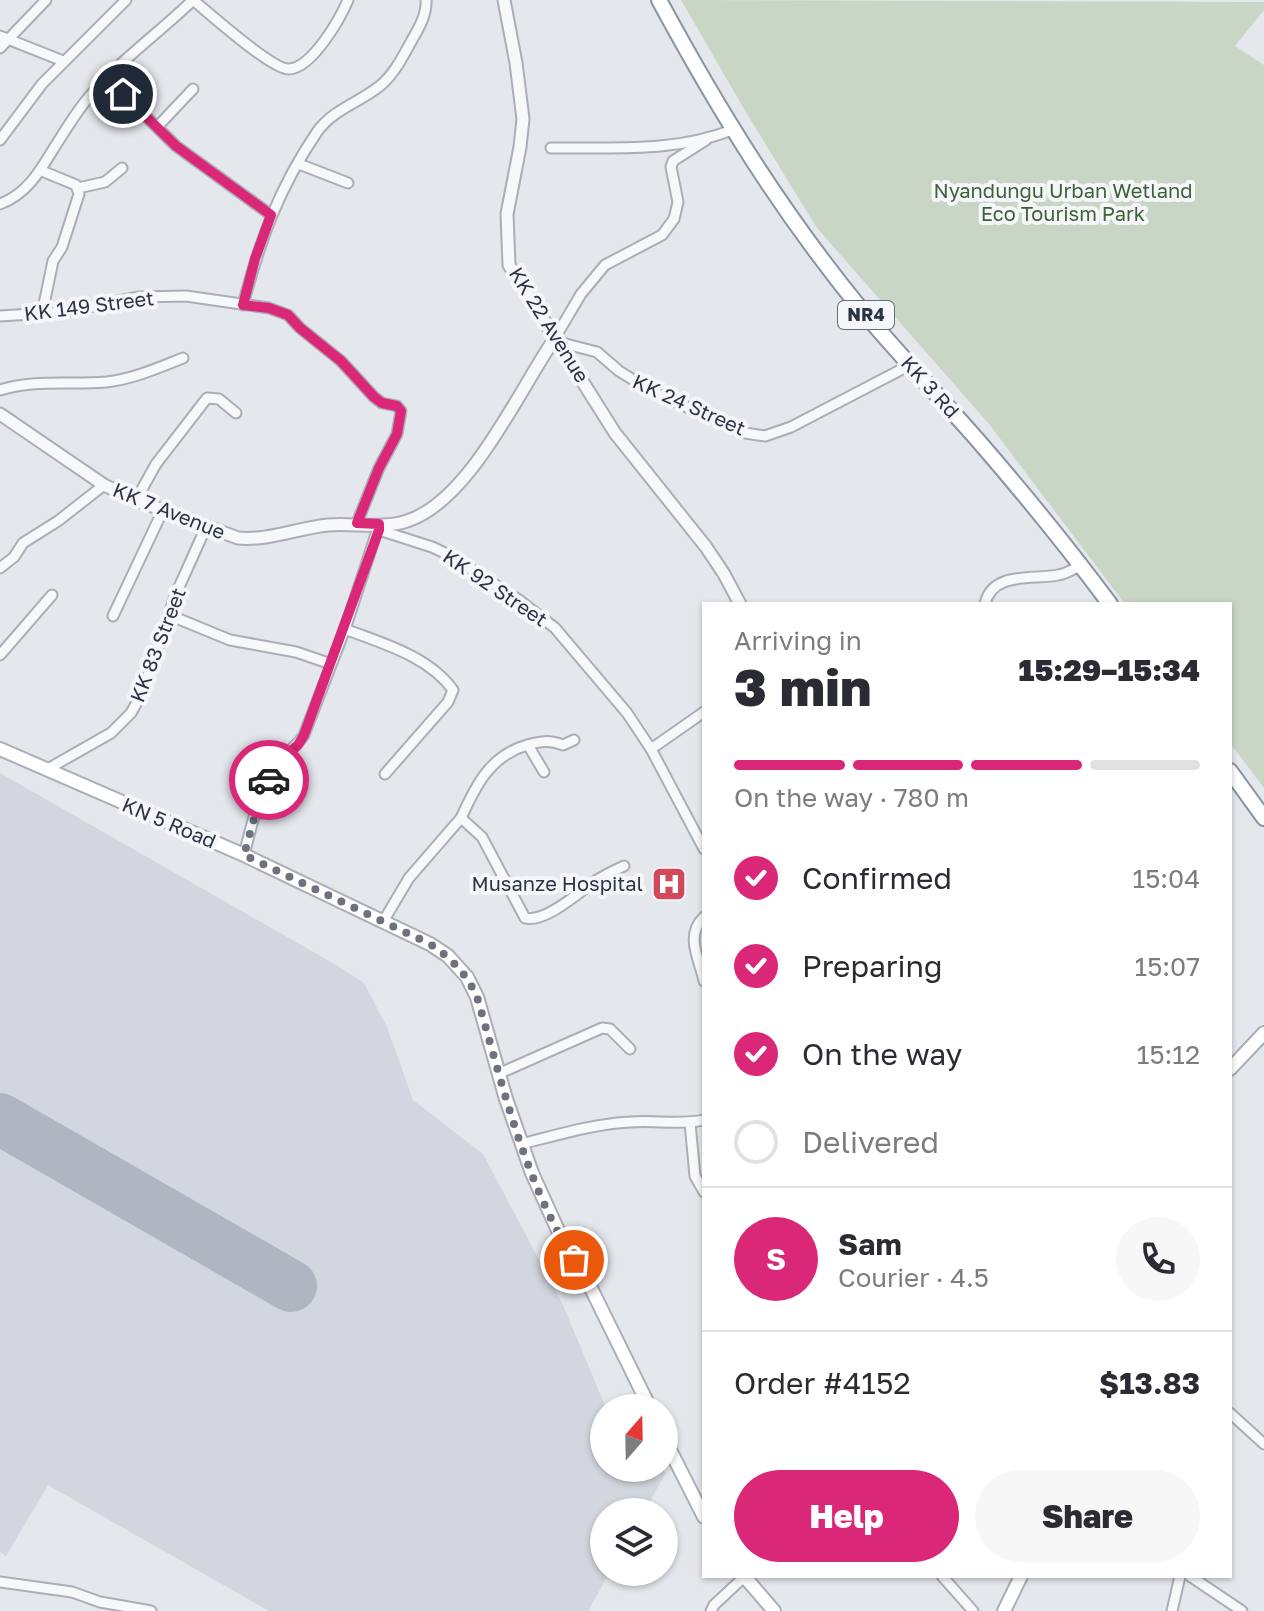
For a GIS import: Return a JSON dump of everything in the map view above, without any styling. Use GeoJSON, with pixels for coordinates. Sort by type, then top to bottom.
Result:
{"type":"FeatureCollection","features":[{"type":"Feature","properties":{"kind":"highway","name":"KK 3 Rd"},"geometry":{"type":"LineString","coordinates":[[659,0],[763,180],[818,254],[910,365],[1034,505],[1109,602]]}},
{"type":"Feature","properties":{"kind":"highway"},"geometry":{"type":"LineString","coordinates":[[1232,774],[1264,818]]}},
{"type":"Feature","properties":{"kind":"main road","name":"KN 5 Road"},"geometry":{"type":"LineString","coordinates":[[0,749],[244,855],[384,920],[448,956],[467,977],[477,997],[521,1144],[552,1219],[584,1274],[643,1394]]}},
{"type":"Feature","properties":{"kind":"main road"},"geometry":{"type":"LineString","coordinates":[[1232,1067],[1264,1033]]}},
{"type":"Feature","properties":{"kind":"main road"},"geometry":{"type":"LineString","coordinates":[[678,1466],[702,1513]]}},
{"type":"Feature","properties":{"kind":"main road"},"geometry":{"type":"LineString","coordinates":[[746,1578],[774,1611]]}},
{"type":"Feature","properties":{"kind":"main road"},"geometry":{"type":"LineString","coordinates":[[1004,1611],[1020,1578]]}},
{"type":"Feature","properties":{"kind":"street"},"geometry":{"type":"LineString","coordinates":[[46,0],[2,41],[63,61]]}},
{"type":"Feature","properties":{"kind":"street"},"geometry":{"type":"LineString","coordinates":[[0,140],[14,118],[63,61],[126,0]]}},
{"type":"Feature","properties":{"kind":"street"},"geometry":{"type":"LineString","coordinates":[[0,204],[13,199],[42,171],[87,98],[193,0],[231,33],[287,70],[297,67],[320,47],[336,27],[348,0]]}},
{"type":"Feature","properties":{"kind":"street"},"geometry":{"type":"LineString","coordinates":[[243,305],[255,259],[285,183],[322,126],[335,114],[379,87],[392,74],[419,27],[426,0]]}},
{"type":"Feature","properties":{"kind":"street","name":"KK 22 Avenue"},"geometry":{"type":"LineString","coordinates":[[504,0],[523,119],[507,214],[509,265],[615,433],[706,547],[739,602]]}},
{"type":"Feature","properties":{"kind":"street"},"geometry":{"type":"LineString","coordinates":[[107,78],[188,155],[271,215]]}},
{"type":"Feature","properties":{"kind":"street"},"geometry":{"type":"LineString","coordinates":[[158,126],[193,89]]}},
{"type":"Feature","properties":{"kind":"street"},"geometry":{"type":"LineString","coordinates":[[551,148],[677,146],[732,130]]}},
{"type":"Feature","properties":{"kind":"street"},"geometry":{"type":"LineString","coordinates":[[557,340],[581,294],[605,265],[662,235],[674,219],[678,210],[671,167],[673,161],[706,140]]}},
{"type":"Feature","properties":{"kind":"street"},"geometry":{"type":"LineString","coordinates":[[299,164],[348,183]]}},
{"type":"Feature","properties":{"kind":"street"},"geometry":{"type":"LineString","coordinates":[[42,171],[78,188],[105,182],[122,168]]}},
{"type":"Feature","properties":{"kind":"street"},"geometry":{"type":"LineString","coordinates":[[42,314],[53,261],[62,247],[79,194],[78,188]]}},
{"type":"Feature","properties":{"kind":"street","name":"KK 149 Street"},"geometry":{"type":"LineString","coordinates":[[0,316],[42,314],[139,297],[186,296],[269,308],[288,315],[341,361],[374,397],[382,403],[400,408],[397,434],[379,468],[357,523]]}},
{"type":"Feature","properties":{"kind":"street","name":"KK 24 Street"},"geometry":{"type":"LineString","coordinates":[[557,340],[597,352],[636,384],[732,427],[765,436],[791,427],[910,365]]}},
{"type":"Feature","properties":{"kind":"street","name":"KK 7 Avenue"},"geometry":{"type":"LineString","coordinates":[[0,414],[104,485],[238,538],[252,539],[324,525],[357,523],[379,527],[405,522],[425,513],[451,492],[492,438],[557,340]]}},
{"type":"Feature","properties":{"kind":"street"},"geometry":{"type":"LineString","coordinates":[[0,390],[27,383],[122,380],[183,358]]}},
{"type":"Feature","properties":{"kind":"street"},"geometry":{"type":"LineString","coordinates":[[136,500],[156,464],[207,398],[219,399],[236,413]]}},
{"type":"Feature","properties":{"kind":"street"},"geometry":{"type":"LineString","coordinates":[[0,568],[14,557],[23,543],[58,521],[104,485]]}},
{"type":"Feature","properties":{"kind":"street"},"geometry":{"type":"LineString","coordinates":[[113,616],[163,510]]}},
{"type":"Feature","properties":{"kind":"street","name":"KK 83 Street"},"geometry":{"type":"LineString","coordinates":[[46,770],[111,733],[131,713],[142,693],[169,615],[206,527]]}},
{"type":"Feature","properties":{"kind":"street"},"geometry":{"type":"LineString","coordinates":[[244,855],[258,804],[270,777],[279,761],[298,745],[304,735],[345,629],[379,527]]}},
{"type":"Feature","properties":{"kind":"street","name":"KK 92 Street"},"geometry":{"type":"LineString","coordinates":[[379,527],[449,555],[536,613],[573,647],[627,713],[651,749],[702,845]]}},
{"type":"Feature","properties":{"kind":"street"},"geometry":{"type":"LineString","coordinates":[[986,602],[992,590],[1004,582],[1016,578],[1061,575],[1081,565]]}},
{"type":"Feature","properties":{"kind":"street"},"geometry":{"type":"LineString","coordinates":[[0,655],[52,595]]}},
{"type":"Feature","properties":{"kind":"street"},"geometry":{"type":"LineString","coordinates":[[169,615],[230,640],[282,648],[331,664]]}},
{"type":"Feature","properties":{"kind":"street"},"geometry":{"type":"LineString","coordinates":[[345,629],[402,652],[427,666],[453,690],[448,702],[385,774]]}},
{"type":"Feature","properties":{"kind":"street"},"geometry":{"type":"LineString","coordinates":[[651,749],[702,713]]}},
{"type":"Feature","properties":{"kind":"street"},"geometry":{"type":"LineString","coordinates":[[384,920],[409,878],[461,818],[486,771],[495,761],[528,745],[550,740],[563,745],[574,740]]}},
{"type":"Feature","properties":{"kind":"street"},"geometry":{"type":"LineString","coordinates":[[528,745],[544,772]]}},
{"type":"Feature","properties":{"kind":"street"},"geometry":{"type":"LineString","coordinates":[[461,818],[482,837],[525,918],[531,920],[559,907],[624,866]]}},
{"type":"Feature","properties":{"kind":"street"},"geometry":{"type":"LineString","coordinates":[[702,920],[696,927],[694,940],[702,976]]}},
{"type":"Feature","properties":{"kind":"street"},"geometry":{"type":"LineString","coordinates":[[498,1074],[602,1028],[610,1029],[630,1049]]}},
{"type":"Feature","properties":{"kind":"street"},"geometry":{"type":"LineString","coordinates":[[521,1144],[600,1125],[702,1120]]}},
{"type":"Feature","properties":{"kind":"street"},"geometry":{"type":"LineString","coordinates":[[690,1123],[695,1176],[702,1188]]}},
{"type":"Feature","properties":{"kind":"street"},"geometry":{"type":"LineString","coordinates":[[1232,1415],[1264,1444]]}},
{"type":"Feature","properties":{"kind":"street"},"geometry":{"type":"LineString","coordinates":[[711,1611],[742,1578]]}},
{"type":"Feature","properties":{"kind":"street"},"geometry":{"type":"LineString","coordinates":[[944,1578],[973,1611]]}},
{"type":"Feature","properties":{"kind":"street"},"geometry":{"type":"LineString","coordinates":[[1172,1611],[1180,1578]]}},
{"type":"Feature","properties":{"kind":"street"},"geometry":{"type":"LineString","coordinates":[[1193,1578],[1242,1611]]}},
{"type":"Feature","properties":{"kind":"street"},"geometry":{"type":"LineString","coordinates":[[0,1582],[72,1592],[100,1602],[151,1611]]}},
{"type":"Feature","properties":{"kind":"shaded area"},"geometry":{"type":"Polygon","coordinates":[[[0,773],[364,983],[387,1027],[413,1100],[483,1154],[563,1305],[600,1394],[590,1394],[590,1482],[661,1482],[652,1498],[590,1498],[590,1586],[602,1586],[588,1611],[269,1611],[48,1485],[6,1556],[0,1552],[0,773]]]}},
{"type":"Feature","properties":{"kind":"green space","name":"Nyandungu Urban Wetland Eco Tourism Park"},"geometry":{"type":"Polygon","coordinates":[[[681,0],[1264,2],[1264,10],[1235,46],[1264,65],[1264,788],[1232,746],[1232,602],[1123,602],[989,424],[817,228],[681,0]]]}},
{"type":"Feature","properties":{"kind":"runway"},"geometry":{"type":"LineString","coordinates":[[0,1119],[291,1286]]}},
{"type":"Feature","properties":{"kind":"way so far"},"geometry":{"type":"LineString","coordinates":[[269,780],[258,804],[244,855],[430,944],[448,956],[467,977],[477,997],[521,1144],[546,1206],[574,1260]]}},
{"type":"Feature","properties":{"kind":"place","name":"Musanze Hospital"},"geometry":{"type":"Point","coordinates":[669,884]}},
{"type":"Feature","properties":{"kind":"route"},"geometry":{"type":"LineString","coordinates":[[123,94],[176,146],[271,215],[243,305],[269,308],[288,315],[341,361],[374,397],[382,403],[397,406],[401,411],[397,434],[379,468],[357,523],[379,524],[379,530],[345,629],[304,735],[298,745],[279,761],[269,780]]}}]}
